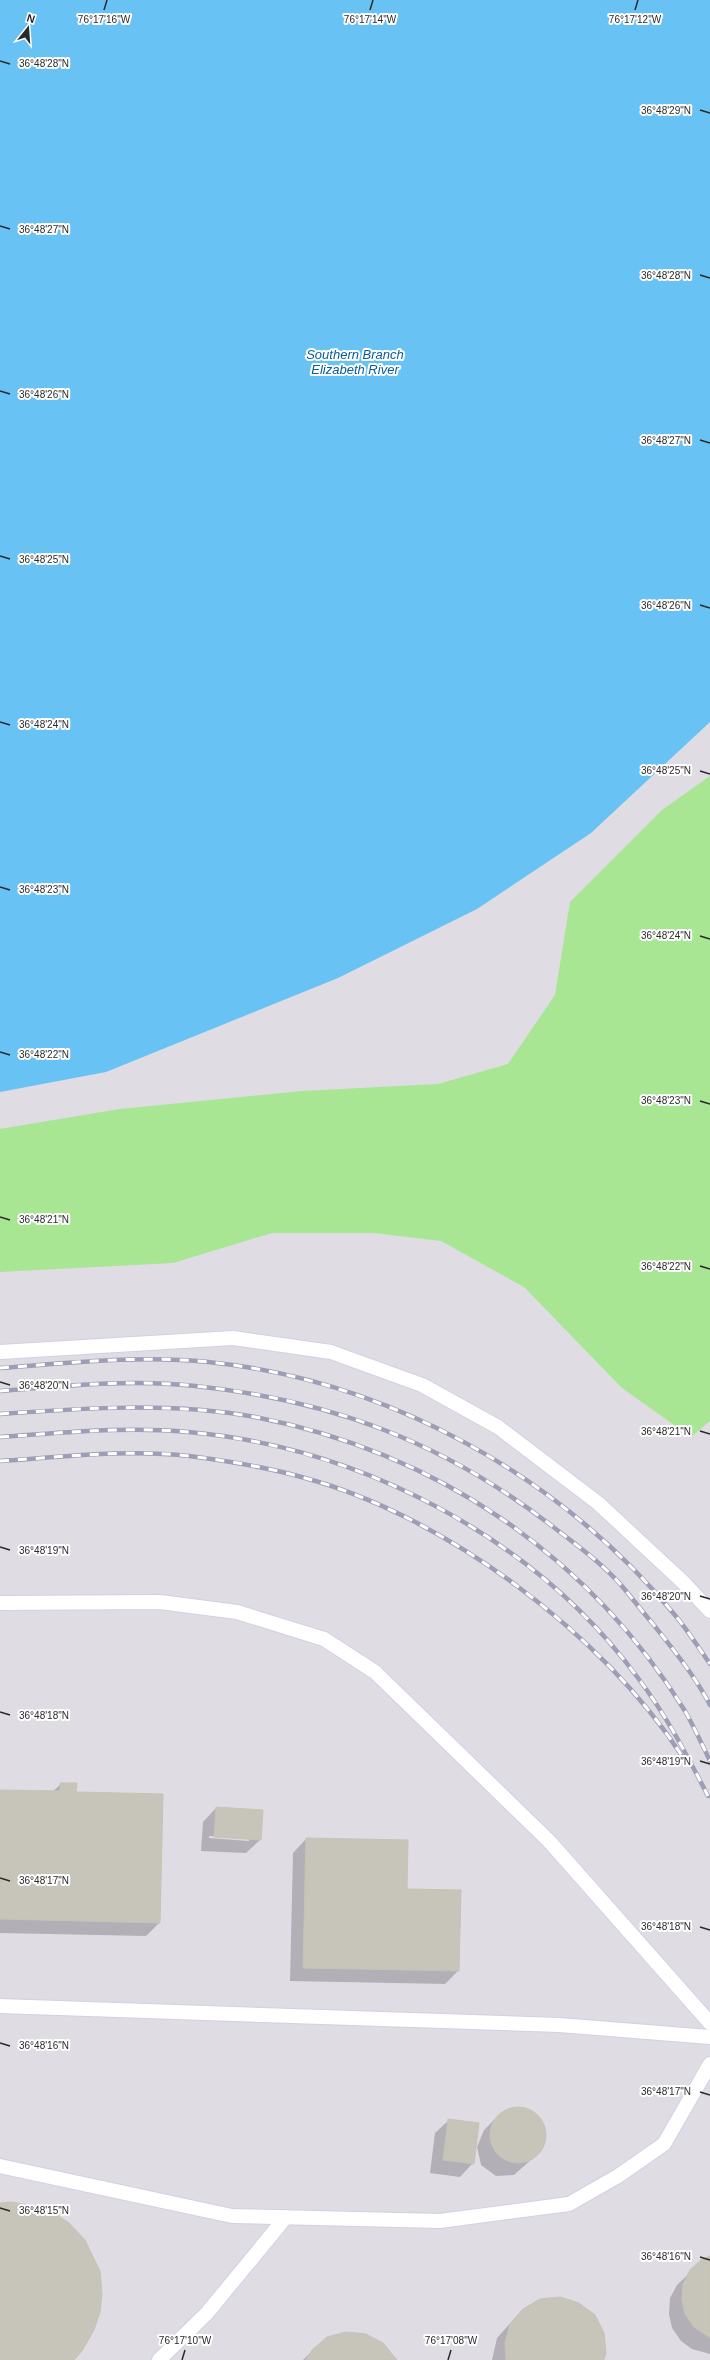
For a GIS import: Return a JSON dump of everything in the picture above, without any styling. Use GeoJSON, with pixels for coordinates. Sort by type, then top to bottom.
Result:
{"type":"FeatureCollection","features":[{"type":"Feature","properties":{"kind":"lane"},"geometry":{"type":"LineString","coordinates":[[0,1352],[233,1338],[331,1352],[422,1385],[498,1427],[598,1503],[684,1583],[710,1611]]}},
{"type":"Feature","properties":{"kind":"lane"},"geometry":{"type":"LineString","coordinates":[[0,1603],[160,1602],[236,1612],[324,1639],[375,1672],[549,1840],[710,2023]]}},
{"type":"Feature","properties":{"kind":"lane"},"geometry":{"type":"LineString","coordinates":[[0,2006],[559,2025],[710,2037]]}},
{"type":"Feature","properties":{"kind":"lane"},"geometry":{"type":"LineString","coordinates":[[0,2166],[232,2216],[440,2221],[569,2204],[618,2176],[664,2144],[710,2064]]}},
{"type":"Feature","properties":{"kind":"lane"},"geometry":{"type":"LineString","coordinates":[[158,2360],[207,2313],[286,2217]]}},
{"type":"Feature","properties":{"kind":"shaded area"},"geometry":{"type":"Polygon","coordinates":[[[710,715],[710,2360],[0,2360],[0,1063],[710,715]]]}},
{"type":"Feature","properties":{"kind":"green space"},"geometry":{"type":"Polygon","coordinates":[[[710,776],[710,1421],[691,1437],[622,1388],[524,1287],[441,1241],[374,1233],[272,1233],[173,1263],[0,1272],[0,1129],[120,1109],[302,1091],[438,1084],[508,1064],[555,995],[570,902],[662,810],[710,776]]]}},
{"type":"Feature","properties":{"kind":"water","name":"Southern Branch Elizabeth River"},"geometry":{"type":"Polygon","coordinates":[[[0,0],[710,0],[710,722],[591,833],[477,909],[338,978],[106,1072],[0,1092],[0,0]]]}},
{"type":"Feature","properties":{"kind":"building"},"geometry":{"type":"Polygon","coordinates":[[[60,1783],[77,1783],[76,1792],[163,1794],[160,1923],[0,1919],[0,1790],[60,1791],[60,1783]]]}},
{"type":"Feature","properties":{"kind":"building"},"geometry":{"type":"Polygon","coordinates":[[[216,1807],[263,1810],[261,1840],[214,1837],[216,1807]]]}},
{"type":"Feature","properties":{"kind":"building"},"geometry":{"type":"Polygon","coordinates":[[[306,1838],[408,1840],[407,1889],[461,1890],[459,1971],[303,1968],[306,1838]]]}},
{"type":"Feature","properties":{"kind":"building"},"geometry":{"type":"Polygon","coordinates":[[[512,2107],[524,2107],[534,2111],[542,2119],[546,2129],[546,2141],[542,2151],[534,2159],[524,2163],[512,2163],[502,2159],[494,2151],[490,2141],[490,2129],[494,2119],[502,2111],[512,2107]]]}},
{"type":"Feature","properties":{"kind":"building"},"geometry":{"type":"Polygon","coordinates":[[[448,2119],[479,2123],[474,2164],[443,2160],[448,2119]]]}},
{"type":"Feature","properties":{"kind":"building"},"geometry":{"type":"Polygon","coordinates":[[[11,2202],[35,2206],[54,2213],[69,2223],[85,2240],[100,2271],[102,2294],[100,2312],[94,2330],[82,2351],[74,2360],[0,2360],[0,2203],[11,2202]]]}},
{"type":"Feature","properties":{"kind":"building"},"geometry":{"type":"Polygon","coordinates":[[[710,2256],[710,2338],[694,2327],[685,2314],[682,2300],[683,2284],[690,2270],[701,2260],[710,2256]]]}},
{"type":"Feature","properties":{"kind":"building"},"geometry":{"type":"Polygon","coordinates":[[[560,2297],[579,2303],[595,2315],[604,2333],[606,2353],[604,2360],[506,2360],[505,2343],[510,2324],[523,2309],[540,2299],[560,2297]]]}},
{"type":"Feature","properties":{"kind":"building"},"geometry":{"type":"Polygon","coordinates":[[[346,2332],[366,2334],[383,2343],[397,2360],[306,2360],[312,2350],[327,2337],[346,2332]]]}},
{"type":"Feature","properties":{"kind":"railway"},"geometry":{"type":"LineString","coordinates":[[0,1368],[78,1362],[156,1359],[208,1362],[275,1372],[340,1389],[404,1413],[465,1443],[523,1478],[578,1519],[628,1564],[674,1614],[710,1664]]}},
{"type":"Feature","properties":{"kind":"railway"},"geometry":{"type":"LineString","coordinates":[[0,1391],[122,1383],[195,1386],[293,1402],[339,1414],[384,1430],[427,1448],[511,1496],[588,1554],[614,1577],[676,1653],[691,1673],[710,1705]]}},
{"type":"Feature","properties":{"kind":"railway"},"geometry":{"type":"LineString","coordinates":[[0,1414],[96,1408],[160,1408],[192,1409],[255,1417],[321,1433],[385,1456],[445,1484],[502,1519],[554,1559],[602,1604],[646,1655],[685,1711],[710,1761]]}},
{"type":"Feature","properties":{"kind":"railway"},"geometry":{"type":"LineString","coordinates":[[0,1437],[94,1431],[165,1430],[253,1441],[317,1457],[379,1480],[439,1508],[496,1543],[549,1583],[596,1628],[638,1678],[658,1706],[684,1750],[708,1796]]}},
{"type":"Feature","properties":{"kind":"railway"},"geometry":{"type":"LineString","coordinates":[[0,1461],[118,1453],[189,1456],[233,1462],[276,1471],[305,1478],[358,1496],[412,1520],[465,1550],[516,1586],[565,1624],[609,1666],[649,1711],[682,1756]]}}]}
